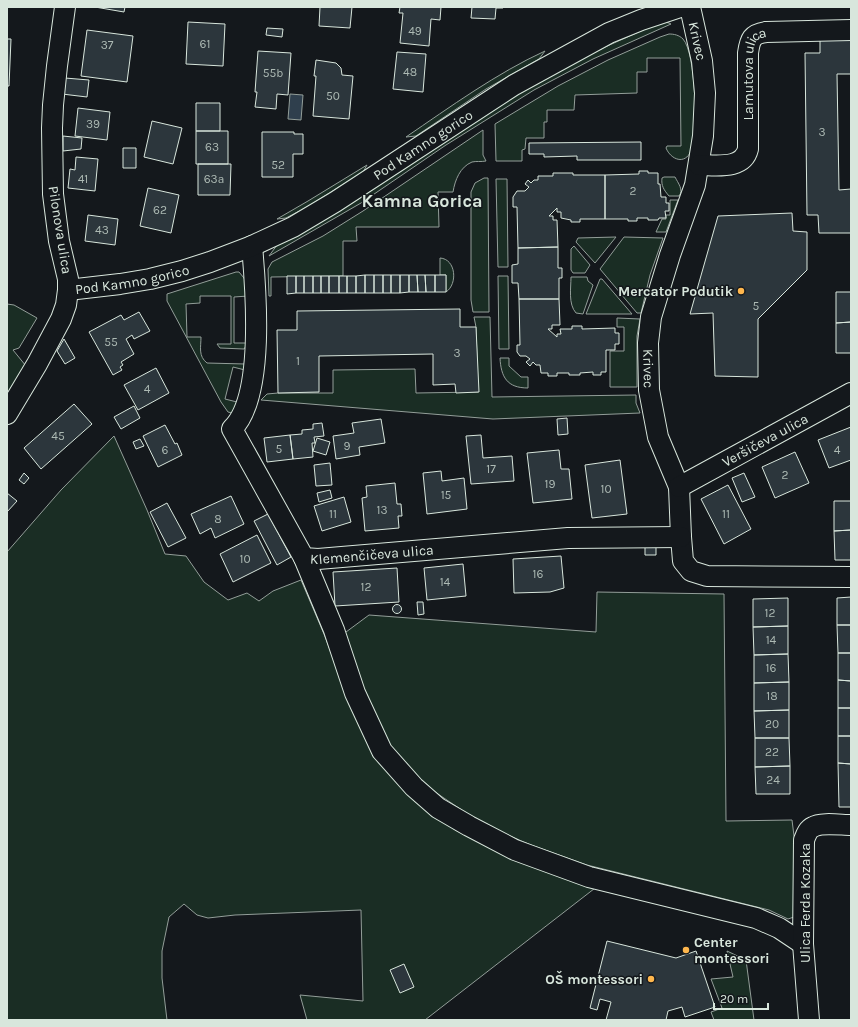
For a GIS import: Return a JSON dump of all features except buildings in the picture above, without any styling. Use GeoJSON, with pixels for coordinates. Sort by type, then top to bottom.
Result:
{"type":"FeatureCollection","features":[{"type":"Feature","properties":{"kind":"street","name":"Pilonova ulica"},"geometry":{"type":"LineString","coordinates":[[7,414],[37,364],[61,319],[66,305],[68,279],[56,220],[52,186],[53,105],[65,7]]}},
{"type":"Feature","properties":{"kind":"street","name":"Pod Kamno gorico"},"geometry":{"type":"LineString","coordinates":[[68,290],[150,279],[210,262],[252,246],[294,227],[335,202],[514,85],[609,33],[641,20],[680,7]]}},
{"type":"Feature","properties":{"kind":"street","name":"Krivec"},"geometry":{"type":"LineString","coordinates":[[690,7],[702,61],[705,93],[703,136],[699,165],[694,185],[651,317],[648,343],[649,390],[658,437],[679,487],[683,561],[692,571],[707,576],[851,577]]}},
{"type":"Feature","properties":{"kind":"street","name":"Lamutova ulica"},"geometry":{"type":"LineString","coordinates":[[699,165],[739,163],[747,154],[748,53],[752,37],[758,33],[766,32],[851,30]]}},
{"type":"Feature","properties":{"kind":"street","name":"Klemenčičeva ulica"},"geometry":{"type":"LineString","coordinates":[[252,246],[255,305],[253,373],[247,404],[237,424],[232,429],[304,558],[318,559],[568,538],[681,537]]}},
{"type":"Feature","properties":{"kind":"street","name":"Veršičeva ulica"},"geometry":{"type":"LineString","coordinates":[[679,487],[851,393]]}},
{"type":"Feature","properties":{"kind":"street"},"geometry":{"type":"LineString","coordinates":[[304,558],[334,630],[355,693],[382,751],[414,787],[438,808],[515,850],[582,875],[756,918],[779,928],[803,944]]}},
{"type":"Feature","properties":{"kind":"street","name":"Ulica Ferda Kozaka"},"geometry":{"type":"LineString","coordinates":[[809,1020],[803,944],[804,840],[807,832],[812,827],[820,825],[851,825]]}},
{"type":"Feature","properties":{"kind":"green space"},"geometry":{"type":"Polygon","coordinates":[[[665,22],[671,24],[593,59],[534,90],[446,145],[361,203],[269,256],[277,245],[483,114],[560,70],[605,47],[652,26],[665,22]]]}},
{"type":"Feature","properties":{"kind":"green space"},"geometry":{"type":"Polygon","coordinates":[[[669,34],[676,35],[683,39],[691,60],[695,128],[691,151],[685,158],[678,159],[671,156],[666,148],[667,146],[681,146],[680,58],[647,58],[647,72],[637,72],[637,93],[575,95],[574,110],[547,110],[547,122],[544,122],[544,138],[526,138],[525,149],[522,150],[522,161],[496,161],[495,124],[558,86],[608,60],[669,34]]]}},
{"type":"Feature","properties":{"kind":"green space"},"geometry":{"type":"Polygon","coordinates":[[[545,51],[539,59],[486,89],[416,136],[406,137],[492,80],[545,51]]]}},
{"type":"Feature","properties":{"kind":"green space"},"geometry":{"type":"Polygon","coordinates":[[[483,130],[483,155],[486,161],[472,162],[464,167],[455,183],[453,192],[438,192],[439,227],[356,227],[357,241],[343,241],[343,276],[271,277],[271,296],[269,296],[268,269],[272,262],[323,236],[363,211],[483,130]]]}},
{"type":"Feature","properties":{"kind":"green space"},"geometry":{"type":"Polygon","coordinates":[[[367,165],[363,172],[307,207],[286,218],[277,219],[308,201],[367,165]]]}},
{"type":"Feature","properties":{"kind":"green space"},"geometry":{"type":"Polygon","coordinates":[[[675,177],[681,189],[679,196],[669,196],[667,194],[662,183],[662,178],[675,177]]]}},
{"type":"Feature","properties":{"kind":"green space"},"geometry":{"type":"Polygon","coordinates":[[[484,178],[488,178],[489,312],[473,312],[471,300],[471,192],[475,183],[484,178]]]}},
{"type":"Feature","properties":{"kind":"green space"},"geometry":{"type":"Polygon","coordinates":[[[496,179],[507,179],[508,267],[498,267],[496,179]]]}},
{"type":"Feature","properties":{"kind":"green space"},"geometry":{"type":"Polygon","coordinates":[[[670,200],[678,200],[666,232],[656,232],[662,219],[666,219],[666,215],[670,215],[670,200]]]}},
{"type":"Feature","properties":{"kind":"green space"},"geometry":{"type":"Polygon","coordinates":[[[616,237],[595,263],[576,242],[578,238],[616,237]]]}},
{"type":"Feature","properties":{"kind":"green space"},"geometry":{"type":"Polygon","coordinates":[[[624,237],[663,238],[650,275],[641,313],[637,313],[600,269],[624,237]]]}},
{"type":"Feature","properties":{"kind":"green space"},"geometry":{"type":"Polygon","coordinates":[[[574,246],[590,265],[585,273],[573,273],[571,270],[571,249],[574,246]]]}},
{"type":"Feature","properties":{"kind":"green space"},"geometry":{"type":"Polygon","coordinates":[[[440,258],[445,259],[449,263],[454,272],[454,278],[450,288],[446,292],[446,275],[440,275],[440,258]]]}},
{"type":"Feature","properties":{"kind":"green space"},"geometry":{"type":"Polygon","coordinates":[[[239,272],[244,278],[248,296],[234,297],[234,343],[248,343],[244,349],[220,348],[217,344],[231,344],[231,296],[200,296],[200,303],[186,304],[187,337],[201,337],[201,354],[204,360],[207,363],[245,364],[249,371],[233,367],[225,399],[241,403],[232,413],[228,412],[221,402],[167,301],[167,294],[239,272]]]}},
{"type":"Feature","properties":{"kind":"green space"},"geometry":{"type":"Polygon","coordinates":[[[498,276],[508,276],[509,349],[499,349],[498,276]]]}},
{"type":"Feature","properties":{"kind":"green space"},"geometry":{"type":"Polygon","coordinates":[[[571,277],[587,277],[588,281],[593,285],[583,314],[576,313],[573,309],[570,296],[571,277]]]}},
{"type":"Feature","properties":{"kind":"green space"},"geometry":{"type":"Polygon","coordinates":[[[600,279],[602,279],[632,314],[586,314],[600,279]]]}},
{"type":"Feature","properties":{"kind":"green space"},"geometry":{"type":"Polygon","coordinates":[[[7,304],[14,305],[37,318],[19,348],[13,350],[26,366],[7,396],[7,304]]]}},
{"type":"Feature","properties":{"kind":"green space"},"geometry":{"type":"Polygon","coordinates":[[[474,317],[490,317],[492,397],[636,395],[636,403],[640,413],[493,419],[261,400],[267,394],[333,393],[333,370],[415,369],[416,393],[478,392],[476,327],[474,317]]]}},
{"type":"Feature","properties":{"kind":"green space"},"geometry":{"type":"Polygon","coordinates":[[[617,318],[640,319],[637,336],[637,387],[610,387],[610,351],[624,351],[624,327],[617,327],[617,318]]]}},
{"type":"Feature","properties":{"kind":"green space"},"geometry":{"type":"Polygon","coordinates":[[[500,358],[509,358],[509,366],[521,377],[528,377],[528,388],[515,386],[506,380],[502,371],[500,358]]]}},
{"type":"Feature","properties":{"kind":"green space"},"geometry":{"type":"Polygon","coordinates":[[[114,436],[165,554],[186,556],[204,582],[228,600],[247,593],[259,601],[273,591],[301,580],[324,634],[350,702],[386,767],[413,800],[455,830],[499,851],[599,885],[425,1020],[307,1020],[300,995],[363,1001],[361,910],[235,915],[208,918],[197,915],[184,904],[169,917],[162,951],[162,978],[167,1020],[7,1020],[7,552],[61,490],[114,436]]]}},
{"type":"Feature","properties":{"kind":"green space"},"geometry":{"type":"Polygon","coordinates":[[[597,592],[724,594],[726,821],[792,820],[795,844],[794,917],[788,919],[769,910],[587,865],[531,845],[484,825],[435,792],[409,768],[386,740],[362,694],[342,635],[369,615],[596,632],[597,592]]]}},
{"type":"Feature","properties":{"kind":"green space"},"geometry":{"type":"Polygon","coordinates":[[[727,951],[746,960],[754,1020],[714,1020],[711,1012],[722,1008],[711,979],[733,977],[727,951]]]}},
{"type":"Feature","properties":{"kind":"water"},"geometry":{"type":"Polygon","coordinates":[[[290,94],[303,95],[301,120],[288,119],[290,94]]]}},
{"type":"Feature","properties":{"kind":"place","name":"Mercator Podutik"},"geometry":{"type":"Point","coordinates":[741,291]}},
{"type":"Feature","properties":{"kind":"place","name":"Center montessori"},"geometry":{"type":"Point","coordinates":[686,950]}},
{"type":"Feature","properties":{"kind":"place","name":"OŠ montessori"},"geometry":{"type":"Point","coordinates":[651,979]}},
{"type":"Feature","properties":{"kind":"district","name":"Kamna Gorica"},"geometry":{"type":"Point","coordinates":[422,201]}}]}
